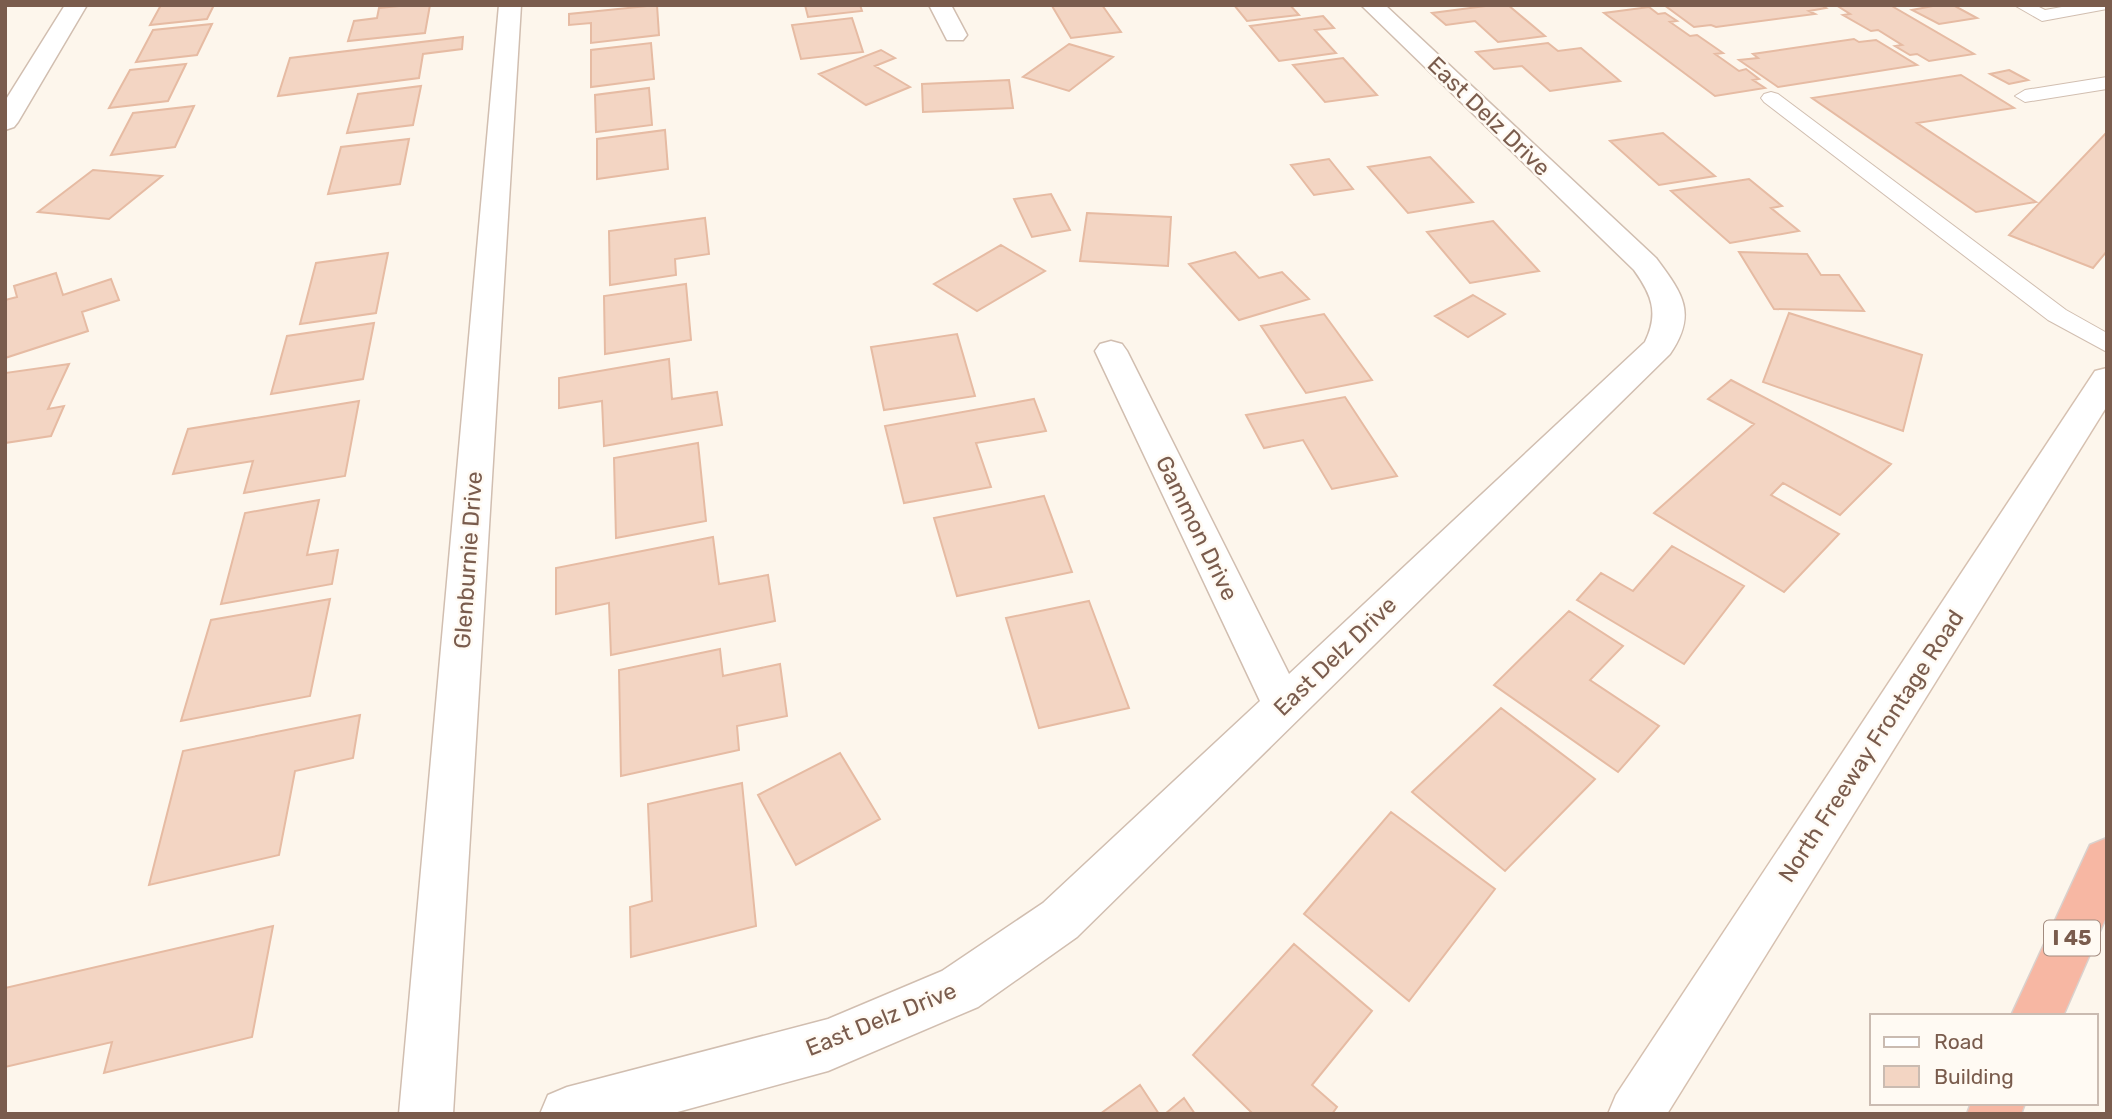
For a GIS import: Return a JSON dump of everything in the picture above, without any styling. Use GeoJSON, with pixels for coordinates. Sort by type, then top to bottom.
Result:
{"type":"FeatureCollection","features":[{"type":"Feature","properties":{"kind":"highway","name":"I 45"},"geometry":{"type":"LineString","coordinates":[[2038,1014],[2107,860]]}},
{"type":"Feature","properties":{"kind":"street"},"geometry":{"type":"LineString","coordinates":[[5,122],[76,5]]}},
{"type":"Feature","properties":{"kind":"street","name":"Glenburnie Drive"},"geometry":{"type":"LineString","coordinates":[[426,1114],[510,5]]}},
{"type":"Feature","properties":{"kind":"street"},"geometry":{"type":"LineString","coordinates":[[940,5],[955,35]]}},
{"type":"Feature","properties":{"kind":"street","name":"East Delz Drive"},"geometry":{"type":"LineString","coordinates":[[567,1114],[828,1045],[960,989],[1060,920],[1659,347],[1670,326],[1668,297],[1645,264],[1372,5]]}},
{"type":"Feature","properties":{"kind":"street","name":"Gammon Drive"},"geometry":{"type":"LineString","coordinates":[[1111,351],[1283,705]]}},
{"type":"Feature","properties":{"kind":"street","name":"North Freeway Frontage Road"},"geometry":{"type":"LineString","coordinates":[[1635,1114],[2107,379]]}},
{"type":"Feature","properties":{"kind":"lane"},"geometry":{"type":"LineString","coordinates":[[2022,5],[2042,16],[2103,5]]}},
{"type":"Feature","properties":{"kind":"lane"},"geometry":{"type":"LineString","coordinates":[[2025,96],[2107,83]]}},
{"type":"Feature","properties":{"kind":"lane"},"geometry":{"type":"LineString","coordinates":[[1771,98],[2057,315],[2107,344]]}},
{"type":"Feature","properties":{"kind":"building"},"geometry":{"type":"Polygon","coordinates":[[[161,5],[214,5],[207,19],[150,25],[161,5]]]}},
{"type":"Feature","properties":{"kind":"building"},"geometry":{"type":"Polygon","coordinates":[[[430,5],[425,33],[348,41],[354,21],[377,18],[379,8],[430,5]]]}},
{"type":"Feature","properties":{"kind":"building"},"geometry":{"type":"Polygon","coordinates":[[[657,5],[659,35],[591,43],[591,23],[569,25],[569,14],[657,5]]]}},
{"type":"Feature","properties":{"kind":"building"},"geometry":{"type":"Polygon","coordinates":[[[805,5],[860,5],[862,11],[808,17],[805,5]]]}},
{"type":"Feature","properties":{"kind":"building"},"geometry":{"type":"Polygon","coordinates":[[[1102,5],[1121,32],[1071,38],[1052,6],[1102,5]]]}},
{"type":"Feature","properties":{"kind":"building"},"geometry":{"type":"Polygon","coordinates":[[[1234,5],[1290,5],[1299,15],[1247,21],[1234,5]]]}},
{"type":"Feature","properties":{"kind":"building"},"geometry":{"type":"Polygon","coordinates":[[[1508,5],[1545,36],[1498,42],[1475,21],[1446,25],[1432,13],[1508,5]]]}},
{"type":"Feature","properties":{"kind":"building"},"geometry":{"type":"Polygon","coordinates":[[[1664,5],[1821,5],[1826,8],[1809,11],[1815,14],[1716,27],[1694,27],[1664,5]]]}},
{"type":"Feature","properties":{"kind":"building"},"geometry":{"type":"Polygon","coordinates":[[[1836,5],[1890,5],[1974,54],[1929,61],[1917,54],[1910,55],[1895,46],[1902,45],[1878,30],[1871,31],[1843,15],[1850,14],[1836,5]]]}},
{"type":"Feature","properties":{"kind":"building"},"geometry":{"type":"Polygon","coordinates":[[[1953,5],[1977,18],[1939,24],[1912,10],[1953,5]]]}},
{"type":"Feature","properties":{"kind":"building"},"geometry":{"type":"Polygon","coordinates":[[[1649,7],[1658,14],[1665,13],[1677,21],[1670,22],[1690,36],[1697,35],[1723,53],[1715,54],[1739,71],[1746,69],[1759,79],[1753,80],[1765,88],[1715,96],[1604,13],[1649,7]]]}},
{"type":"Feature","properties":{"kind":"building"},"geometry":{"type":"Polygon","coordinates":[[[1323,16],[1334,28],[1315,30],[1336,53],[1279,61],[1250,26],[1323,16]]]}},
{"type":"Feature","properties":{"kind":"building"},"geometry":{"type":"Polygon","coordinates":[[[852,18],[863,52],[801,59],[792,25],[852,18]]]}},
{"type":"Feature","properties":{"kind":"building"},"geometry":{"type":"Polygon","coordinates":[[[212,24],[197,55],[136,62],[153,30],[212,24]]]}},
{"type":"Feature","properties":{"kind":"building"},"geometry":{"type":"Polygon","coordinates":[[[463,37],[462,49],[423,54],[419,78],[278,96],[290,58],[463,37]]]}},
{"type":"Feature","properties":{"kind":"building"},"geometry":{"type":"Polygon","coordinates":[[[1854,39],[1859,42],[1876,40],[1917,65],[1778,87],[1739,60],[1758,58],[1753,54],[1854,39]]]}},
{"type":"Feature","properties":{"kind":"building"},"geometry":{"type":"Polygon","coordinates":[[[651,43],[654,79],[591,87],[591,50],[651,43]]]}},
{"type":"Feature","properties":{"kind":"building"},"geometry":{"type":"Polygon","coordinates":[[[1548,43],[1558,51],[1581,48],[1620,81],[1550,91],[1522,66],[1494,69],[1476,52],[1548,43]]]}},
{"type":"Feature","properties":{"kind":"building"},"geometry":{"type":"Polygon","coordinates":[[[1069,44],[1113,57],[1069,91],[1023,77],[1069,44]]]}},
{"type":"Feature","properties":{"kind":"building"},"geometry":{"type":"Polygon","coordinates":[[[881,50],[895,58],[875,66],[910,87],[866,105],[819,74],[881,50]]]}},
{"type":"Feature","properties":{"kind":"building"},"geometry":{"type":"Polygon","coordinates":[[[1343,58],[1377,95],[1325,102],[1293,65],[1343,58]]]}},
{"type":"Feature","properties":{"kind":"building"},"geometry":{"type":"Polygon","coordinates":[[[186,64],[168,101],[109,108],[130,70],[186,64]]]}},
{"type":"Feature","properties":{"kind":"building"},"geometry":{"type":"Polygon","coordinates":[[[2009,70],[2028,80],[2009,84],[1990,74],[2009,70]]]}},
{"type":"Feature","properties":{"kind":"building"},"geometry":{"type":"Polygon","coordinates":[[[1961,75],[2014,108],[1917,123],[2036,202],[1976,212],[1812,98],[1961,75]]]}},
{"type":"Feature","properties":{"kind":"building"},"geometry":{"type":"Polygon","coordinates":[[[1009,80],[1013,108],[923,112],[922,84],[1009,80]]]}},
{"type":"Feature","properties":{"kind":"building"},"geometry":{"type":"Polygon","coordinates":[[[421,86],[413,125],[347,133],[358,94],[421,86]]]}},
{"type":"Feature","properties":{"kind":"building"},"geometry":{"type":"Polygon","coordinates":[[[649,88],[652,125],[596,132],[595,95],[649,88]]]}},
{"type":"Feature","properties":{"kind":"building"},"geometry":{"type":"Polygon","coordinates":[[[194,106],[175,147],[111,155],[133,113],[194,106]]]}},
{"type":"Feature","properties":{"kind":"building"},"geometry":{"type":"Polygon","coordinates":[[[665,130],[668,169],[597,179],[597,139],[665,130]]]}},
{"type":"Feature","properties":{"kind":"building"},"geometry":{"type":"Polygon","coordinates":[[[2107,132],[2107,251],[2093,268],[2009,235],[2107,132]]]}},
{"type":"Feature","properties":{"kind":"building"},"geometry":{"type":"Polygon","coordinates":[[[1663,133],[1715,176],[1659,185],[1610,141],[1663,133]]]}},
{"type":"Feature","properties":{"kind":"building"},"geometry":{"type":"Polygon","coordinates":[[[409,139],[400,184],[328,194],[341,147],[409,139]]]}},
{"type":"Feature","properties":{"kind":"building"},"geometry":{"type":"Polygon","coordinates":[[[1430,157],[1473,202],[1408,213],[1368,167],[1430,157]]]}},
{"type":"Feature","properties":{"kind":"building"},"geometry":{"type":"Polygon","coordinates":[[[1329,159],[1353,189],[1314,195],[1291,165],[1329,159]]]}},
{"type":"Feature","properties":{"kind":"building"},"geometry":{"type":"Polygon","coordinates":[[[93,170],[162,176],[109,219],[38,212],[93,170]]]}},
{"type":"Feature","properties":{"kind":"building"},"geometry":{"type":"Polygon","coordinates":[[[1749,179],[1782,206],[1771,208],[1799,231],[1730,243],[1671,191],[1749,179]]]}},
{"type":"Feature","properties":{"kind":"building"},"geometry":{"type":"Polygon","coordinates":[[[1051,194],[1070,230],[1032,237],[1014,199],[1051,194]]]}},
{"type":"Feature","properties":{"kind":"building"},"geometry":{"type":"Polygon","coordinates":[[[1087,213],[1171,217],[1168,266],[1080,261],[1087,213]]]}},
{"type":"Feature","properties":{"kind":"building"},"geometry":{"type":"Polygon","coordinates":[[[705,218],[709,254],[675,259],[676,275],[610,285],[609,231],[705,218]]]}},
{"type":"Feature","properties":{"kind":"building"},"geometry":{"type":"Polygon","coordinates":[[[1493,221],[1539,271],[1470,283],[1427,232],[1493,221]]]}},
{"type":"Feature","properties":{"kind":"building"},"geometry":{"type":"Polygon","coordinates":[[[1001,245],[1045,271],[977,311],[934,284],[1001,245]]]}},
{"type":"Feature","properties":{"kind":"building"},"geometry":{"type":"Polygon","coordinates":[[[1235,252],[1259,278],[1282,272],[1309,299],[1239,320],[1189,264],[1235,252]]]}},
{"type":"Feature","properties":{"kind":"building"},"geometry":{"type":"Polygon","coordinates":[[[1739,252],[1807,254],[1821,275],[1839,275],[1864,311],[1774,309],[1739,252]]]}},
{"type":"Feature","properties":{"kind":"building"},"geometry":{"type":"Polygon","coordinates":[[[388,253],[376,313],[300,324],[316,263],[388,253]]]}},
{"type":"Feature","properties":{"kind":"building"},"geometry":{"type":"Polygon","coordinates":[[[56,273],[63,295],[111,279],[119,300],[82,312],[88,331],[5,358],[5,300],[17,297],[14,286],[56,273]]]}},
{"type":"Feature","properties":{"kind":"building"},"geometry":{"type":"Polygon","coordinates":[[[686,284],[691,340],[605,354],[604,296],[686,284]]]}},
{"type":"Feature","properties":{"kind":"building"},"geometry":{"type":"Polygon","coordinates":[[[1473,295],[1505,314],[1468,337],[1435,316],[1473,295]]]}},
{"type":"Feature","properties":{"kind":"building"},"geometry":{"type":"Polygon","coordinates":[[[1789,313],[1922,355],[1903,431],[1763,382],[1789,313]]]}},
{"type":"Feature","properties":{"kind":"building"},"geometry":{"type":"Polygon","coordinates":[[[1324,314],[1372,380],[1306,393],[1261,326],[1324,314]]]}},
{"type":"Feature","properties":{"kind":"building"},"geometry":{"type":"Polygon","coordinates":[[[374,323],[363,379],[271,394],[287,336],[374,323]]]}},
{"type":"Feature","properties":{"kind":"building"},"geometry":{"type":"Polygon","coordinates":[[[957,334],[975,396],[884,410],[871,347],[957,334]]]}},
{"type":"Feature","properties":{"kind":"building"},"geometry":{"type":"Polygon","coordinates":[[[669,359],[672,399],[717,392],[722,425],[604,446],[602,401],[559,408],[559,378],[669,359]]]}},
{"type":"Feature","properties":{"kind":"building"},"geometry":{"type":"Polygon","coordinates":[[[69,364],[48,409],[64,406],[51,436],[5,443],[5,373],[69,364]]]}},
{"type":"Feature","properties":{"kind":"building"},"geometry":{"type":"Polygon","coordinates":[[[1731,380],[1891,464],[1840,515],[1783,483],[1771,495],[1839,534],[1784,592],[1654,513],[1754,424],[1708,399],[1731,380]]]}},
{"type":"Feature","properties":{"kind":"building"},"geometry":{"type":"Polygon","coordinates":[[[1345,397],[1397,476],[1332,489],[1303,440],[1264,448],[1246,415],[1345,397]]]}},
{"type":"Feature","properties":{"kind":"building"},"geometry":{"type":"Polygon","coordinates":[[[1034,399],[1046,431],[976,443],[991,487],[904,503],[885,426],[1034,399]]]}},
{"type":"Feature","properties":{"kind":"building"},"geometry":{"type":"Polygon","coordinates":[[[359,401],[345,476],[244,493],[253,461],[173,474],[188,429],[359,401]]]}},
{"type":"Feature","properties":{"kind":"building"},"geometry":{"type":"Polygon","coordinates":[[[698,443],[706,521],[616,538],[614,458],[698,443]]]}},
{"type":"Feature","properties":{"kind":"building"},"geometry":{"type":"Polygon","coordinates":[[[1044,496],[1072,572],[957,596],[934,518],[1044,496]]]}},
{"type":"Feature","properties":{"kind":"building"},"geometry":{"type":"Polygon","coordinates":[[[319,500],[307,555],[338,550],[332,584],[221,604],[245,513],[319,500]]]}},
{"type":"Feature","properties":{"kind":"building"},"geometry":{"type":"Polygon","coordinates":[[[713,537],[719,584],[768,575],[775,621],[611,655],[609,603],[556,614],[556,568],[713,537]]]}},
{"type":"Feature","properties":{"kind":"building"},"geometry":{"type":"Polygon","coordinates":[[[1672,546],[1744,586],[1684,664],[1577,600],[1601,573],[1633,591],[1672,546]]]}},
{"type":"Feature","properties":{"kind":"building"},"geometry":{"type":"Polygon","coordinates":[[[330,599],[310,696],[181,721],[211,620],[330,599]]]}},
{"type":"Feature","properties":{"kind":"building"},"geometry":{"type":"Polygon","coordinates":[[[1089,601],[1129,708],[1039,728],[1006,618],[1089,601]]]}},
{"type":"Feature","properties":{"kind":"building"},"geometry":{"type":"Polygon","coordinates":[[[1569,611],[1623,646],[1590,680],[1659,726],[1618,772],[1494,685],[1569,611]]]}},
{"type":"Feature","properties":{"kind":"building"},"geometry":{"type":"Polygon","coordinates":[[[720,649],[723,676],[780,664],[787,716],[737,726],[739,750],[621,776],[619,670],[720,649]]]}},
{"type":"Feature","properties":{"kind":"building"},"geometry":{"type":"Polygon","coordinates":[[[1501,708],[1595,779],[1505,871],[1412,792],[1501,708]]]}},
{"type":"Feature","properties":{"kind":"building"},"geometry":{"type":"Polygon","coordinates":[[[360,715],[353,758],[295,771],[279,855],[149,885],[183,751],[360,715]]]}},
{"type":"Feature","properties":{"kind":"building"},"geometry":{"type":"Polygon","coordinates":[[[840,753],[880,819],[796,865],[758,795],[840,753]]]}},
{"type":"Feature","properties":{"kind":"building"},"geometry":{"type":"Polygon","coordinates":[[[742,783],[756,926],[631,957],[630,907],[652,901],[648,804],[742,783]]]}},
{"type":"Feature","properties":{"kind":"building"},"geometry":{"type":"Polygon","coordinates":[[[1391,812],[1495,889],[1409,1001],[1304,914],[1391,812]]]}},
{"type":"Feature","properties":{"kind":"building"},"geometry":{"type":"Polygon","coordinates":[[[273,926],[252,1037],[104,1073],[112,1042],[5,1067],[5,988],[273,926]]]}},
{"type":"Feature","properties":{"kind":"building"},"geometry":{"type":"Polygon","coordinates":[[[1294,944],[1372,1011],[1312,1085],[1337,1107],[1332,1114],[1253,1114],[1193,1055],[1294,944]]]}},
{"type":"Feature","properties":{"kind":"building"},"geometry":{"type":"Polygon","coordinates":[[[1140,1085],[1159,1114],[1100,1114],[1140,1085]]]}},
{"type":"Feature","properties":{"kind":"building"},"geometry":{"type":"Polygon","coordinates":[[[1184,1098],[1195,1114],[1165,1114],[1184,1098]]]}}]}
